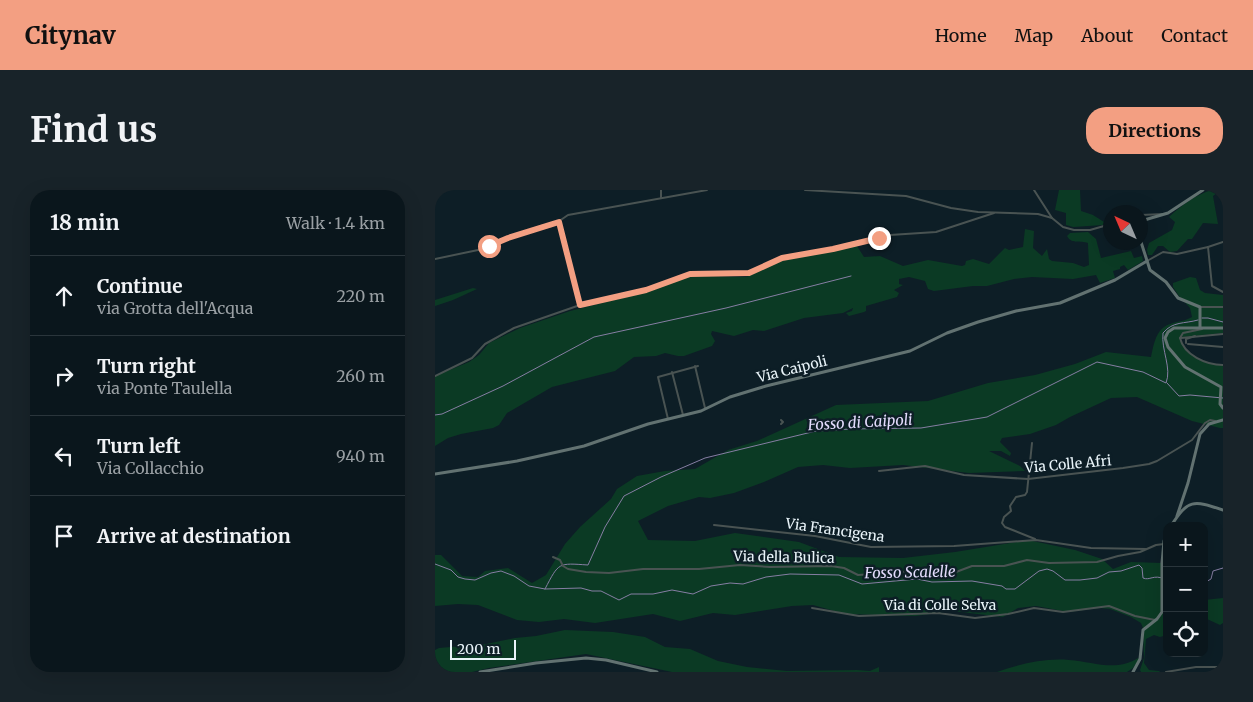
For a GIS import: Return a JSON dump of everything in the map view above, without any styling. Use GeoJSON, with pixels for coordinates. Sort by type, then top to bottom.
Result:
{"type":"FeatureCollection","features":[{"type":"Feature","properties":{"kind":"street"},"geometry":{"type":"LineString","coordinates":[[661,190],[661,198]]}},
{"type":"Feature","properties":{"kind":"street"},"geometry":{"type":"LineString","coordinates":[[435,259],[478,250],[508,238],[559,222],[568,215],[707,190]]}},
{"type":"Feature","properties":{"kind":"street"},"geometry":{"type":"LineString","coordinates":[[805,190],[906,196],[955,209],[993,213],[1035,214],[1052,218]]}},
{"type":"Feature","properties":{"kind":"street"},"geometry":{"type":"LineString","coordinates":[[1034,190],[1052,218],[1063,227],[1074,230],[1090,230],[1103,226]]}},
{"type":"Feature","properties":{"kind":"street"},"geometry":{"type":"LineString","coordinates":[[1148,219],[1166,214],[1203,190]]}},
{"type":"Feature","properties":{"kind":"street"},"geometry":{"type":"LineString","coordinates":[[435,376],[472,358],[478,354],[485,344],[514,328],[580,305],[646,290],[690,274],[749,273],[782,258],[836,249],[890,235],[933,232],[993,213]]}},
{"type":"Feature","properties":{"kind":"street"},"geometry":{"type":"LineString","coordinates":[[1148,214],[1166,214]]}},
{"type":"Feature","properties":{"kind":"street"},"geometry":{"type":"LineString","coordinates":[[559,222],[580,305]]}},
{"type":"Feature","properties":{"kind":"street"},"geometry":{"type":"LineString","coordinates":[[1147,261],[1164,252],[1177,254],[1223,242]]}},
{"type":"Feature","properties":{"kind":"street"},"geometry":{"type":"LineString","coordinates":[[1208,247],[1212,286],[1223,292]]}},
{"type":"Feature","properties":{"kind":"street"},"geometry":{"type":"LineString","coordinates":[[1144,250],[1150,270],[1166,282],[1177,297],[1201,308],[1223,307]]}},
{"type":"Feature","properties":{"kind":"street","name":"Via Caipoli"},"geometry":{"type":"LineString","coordinates":[[435,474],[517,461],[581,447],[705,409],[730,397],[764,387],[910,351],[947,333],[1012,312],[1058,304],[1115,280],[1147,261]]}},
{"type":"Feature","properties":{"kind":"street"},"geometry":{"type":"LineString","coordinates":[[1201,308],[1201,325]]}},
{"type":"Feature","properties":{"kind":"street"},"geometry":{"type":"LineString","coordinates":[[1223,328],[1201,325],[1171,329],[1166,335],[1165,341],[1185,367],[1222,386],[1220,402],[1223,408]]}},
{"type":"Feature","properties":{"kind":"street"},"geometry":{"type":"LineString","coordinates":[[1180,338],[1183,333],[1208,327]]}},
{"type":"Feature","properties":{"kind":"street"},"geometry":{"type":"LineString","coordinates":[[1180,338],[1223,334]]}},
{"type":"Feature","properties":{"kind":"street"},"geometry":{"type":"LineString","coordinates":[[1195,336],[1186,339],[1187,344],[1222,347]]}},
{"type":"Feature","properties":{"kind":"street"},"geometry":{"type":"LineString","coordinates":[[1180,338],[1183,347],[1195,357],[1215,364],[1223,364]]}},
{"type":"Feature","properties":{"kind":"street"},"geometry":{"type":"LineString","coordinates":[[668,419],[658,377],[673,372],[696,366],[705,409]]}},
{"type":"Feature","properties":{"kind":"street"},"geometry":{"type":"LineString","coordinates":[[673,372],[683,415]]}},
{"type":"Feature","properties":{"kind":"street"},"geometry":{"type":"LineString","coordinates":[[781,420],[783,422],[781,424]]}},
{"type":"Feature","properties":{"kind":"street"},"geometry":{"type":"LineString","coordinates":[[1183,506],[1199,436],[1204,428],[1215,421],[1223,420]]}},
{"type":"Feature","properties":{"kind":"street","name":"Via Colle Afri"},"geometry":{"type":"LineString","coordinates":[[879,472],[924,466],[964,475],[1028,479],[1117,469],[1152,463],[1192,440],[1206,422],[1215,421]]}},
{"type":"Feature","properties":{"kind":"street"},"geometry":{"type":"LineString","coordinates":[[1032,443],[1027,493],[1015,499],[1010,507],[1011,510],[1003,518],[1002,523],[1006,528],[1036,540],[1088,548],[1148,549]]}},
{"type":"Feature","properties":{"kind":"street"},"geometry":{"type":"LineString","coordinates":[[1173,522],[1183,506],[1186,491]]}},
{"type":"Feature","properties":{"kind":"street"},"geometry":{"type":"LineString","coordinates":[[1185,500],[1191,504]]}},
{"type":"Feature","properties":{"kind":"street"},"geometry":{"type":"LineString","coordinates":[[1183,506],[1205,504],[1223,510]]}},
{"type":"Feature","properties":{"kind":"street","name":"Via Francigena"},"geometry":{"type":"LineString","coordinates":[[714,525],[815,536],[865,546],[954,546],[1036,540]]}},
{"type":"Feature","properties":{"kind":"street","name":"Via della Bulica"},"geometry":{"type":"LineString","coordinates":[[553,557],[560,560],[564,567],[568,569],[591,573],[646,569],[699,569],[740,564],[770,567],[827,566],[843,568],[856,574],[867,575],[931,570],[956,572],[972,566],[1005,566],[1028,560],[1049,563],[1097,562],[1163,544]]}},
{"type":"Feature","properties":{"kind":"street"},"geometry":{"type":"LineString","coordinates":[[1133,672],[1141,655],[1142,631],[1162,612],[1163,558]]}},
{"type":"Feature","properties":{"kind":"street","name":"Via di Colle Selva"},"geometry":{"type":"LineString","coordinates":[[812,608],[859,616],[939,613],[975,618],[1035,608],[1065,612],[1109,606],[1135,616],[1155,620]]}},
{"type":"Feature","properties":{"kind":"street"},"geometry":{"type":"LineString","coordinates":[[480,672],[535,663],[589,658],[657,672]]}},
{"type":"Feature","properties":{"kind":"street"},"geometry":{"type":"LineString","coordinates":[[1166,672],[1196,667],[1223,667]]}},
{"type":"Feature","properties":{"kind":"green space"},"geometry":{"type":"Polygon","coordinates":[[[1059,190],[1080,190],[1081,211],[1093,215],[1103,221],[1103,225],[1073,227],[1066,225],[1066,213],[1055,210],[1059,190]]]}},
{"type":"Feature","properties":{"kind":"green space"},"geometry":{"type":"Polygon","coordinates":[[[1212,190],[1221,190],[1213,196],[1218,224],[1203,223],[1192,239],[1188,239],[1177,251],[1170,252],[1163,246],[1158,246],[1152,255],[1148,255],[1149,243],[1172,230],[1175,222],[1169,217],[1179,208],[1212,190]]]}},
{"type":"Feature","properties":{"kind":"green space"},"geometry":{"type":"Polygon","coordinates":[[[1025,229],[1034,231],[1033,248],[1042,256],[1047,249],[1049,259],[1052,261],[1073,263],[1084,267],[1089,265],[1088,243],[1071,240],[1067,236],[1070,233],[1088,232],[1096,239],[1101,258],[1131,251],[1134,258],[1142,256],[1143,261],[1128,270],[1124,265],[1120,267],[1120,269],[1113,271],[1115,278],[1100,283],[1096,275],[1073,279],[1032,277],[1014,279],[987,286],[934,291],[928,289],[925,281],[909,277],[899,279],[899,284],[903,285],[894,290],[899,293],[897,297],[866,306],[866,311],[864,312],[849,316],[846,313],[852,311],[853,308],[843,313],[804,318],[764,331],[753,330],[734,336],[712,331],[711,334],[715,341],[712,346],[684,356],[665,353],[656,356],[634,357],[615,371],[552,387],[507,413],[499,425],[493,428],[448,438],[435,446],[435,376],[469,362],[479,355],[489,343],[520,328],[570,311],[647,292],[686,277],[746,277],[781,261],[857,246],[864,257],[880,256],[903,266],[928,260],[962,266],[965,265],[966,261],[973,259],[989,264],[1005,248],[1009,250],[1023,247],[1025,229]]]}},
{"type":"Feature","properties":{"kind":"green space"},"geometry":{"type":"Polygon","coordinates":[[[1190,277],[1196,278],[1200,290],[1205,293],[1223,295],[1223,333],[1182,337],[1180,339],[1187,350],[1197,358],[1223,365],[1223,428],[1192,421],[1137,397],[1111,398],[1056,425],[1030,434],[1002,438],[1000,442],[1011,453],[1010,456],[1001,451],[989,451],[1020,466],[1025,471],[969,473],[903,465],[850,468],[823,465],[798,467],[734,493],[710,498],[699,497],[668,506],[638,521],[648,540],[695,541],[735,533],[799,542],[839,557],[903,558],[1028,540],[1075,550],[1102,559],[1113,569],[1131,562],[1162,563],[1163,636],[1154,635],[1146,639],[1144,663],[1149,670],[1160,672],[1141,672],[1140,670],[1144,658],[1143,628],[1141,623],[1110,609],[1100,608],[1068,612],[1036,606],[1018,608],[1003,617],[952,611],[915,616],[845,614],[813,605],[792,606],[735,615],[713,613],[680,621],[653,614],[595,623],[564,619],[539,622],[517,620],[478,605],[435,606],[435,555],[441,555],[462,576],[478,577],[485,571],[508,568],[532,583],[546,575],[565,544],[580,527],[611,499],[617,489],[637,476],[665,471],[695,469],[728,450],[757,441],[836,405],[928,401],[988,383],[1035,375],[1075,364],[1106,352],[1151,357],[1157,336],[1163,328],[1192,317],[1190,308],[1179,296],[1173,287],[1173,283],[1190,277]]]}},
{"type":"Feature","properties":{"kind":"green space"},"geometry":{"type":"Polygon","coordinates":[[[473,288],[477,289],[435,306],[435,300],[473,288]]]}},
{"type":"Feature","properties":{"kind":"green space"},"geometry":{"type":"Polygon","coordinates":[[[1223,598],[1223,623],[1220,625],[1208,619],[1208,600],[1223,598]]]}},
{"type":"Feature","properties":{"kind":"green space"},"geometry":{"type":"Polygon","coordinates":[[[565,630],[613,632],[645,637],[665,647],[690,649],[718,661],[747,667],[787,671],[870,671],[879,667],[879,672],[672,672],[586,654],[472,672],[435,672],[435,650],[439,648],[486,644],[565,630]]]}},
{"type":"Feature","properties":{"kind":"green space"},"geometry":{"type":"Polygon","coordinates":[[[1140,658],[1133,668],[1127,672],[997,672],[1041,661],[1069,660],[1113,665],[1130,662],[1140,658]]]}},
{"type":"Feature","properties":{"kind":"waterway"},"geometry":{"type":"LineString","coordinates":[[435,415],[442,414],[503,386],[594,337],[726,308],[851,276]]}},
{"type":"Feature","properties":{"kind":"waterway","name":"Fosso di Caipoli"},"geometry":{"type":"LineString","coordinates":[[1202,318],[1223,322]]}},
{"type":"Feature","properties":{"kind":"waterway","name":"Fosso di Caipoli"},"geometry":{"type":"LineString","coordinates":[[545,589],[553,574],[561,566],[571,564],[588,565],[605,527],[624,496],[705,458],[816,431],[921,428],[987,417],[1097,362],[1143,372],[1166,383],[1168,371],[1163,346],[1163,333],[1171,326],[1198,320]]}},
{"type":"Feature","properties":{"kind":"waterway","name":"Fosso di Caipoli"},"geometry":{"type":"LineString","coordinates":[[1167,383],[1179,396],[1223,398]]}},
{"type":"Feature","properties":{"kind":"waterway","name":"Fosso Scalelle"},"geometry":{"type":"LineString","coordinates":[[435,564],[451,570],[458,577],[465,579],[475,580],[501,571],[514,576],[529,586],[545,589],[581,588],[601,591],[619,600],[631,594],[653,594],[672,590],[693,594],[711,586],[730,583],[743,584],[766,577],[790,574],[839,575],[862,584],[917,579],[932,582],[972,581],[1002,586],[1006,589],[1015,589],[1039,571],[1047,569],[1065,580],[1080,580],[1097,578],[1109,572],[1121,571],[1139,565],[1142,568],[1143,578],[1163,578]]}},
{"type":"Feature","properties":{"kind":"waterway","name":"Fosso Scalelle"},"geometry":{"type":"LineString","coordinates":[[1208,581],[1211,579],[1213,571],[1223,568]]}},
{"type":"Feature","properties":{"kind":"route"},"geometry":{"type":"LineString","coordinates":[[489,246],[508,238],[552,226],[559,222],[580,305],[646,290],[671,282],[685,275],[694,273],[749,273],[782,258],[879,238]]}}]}
